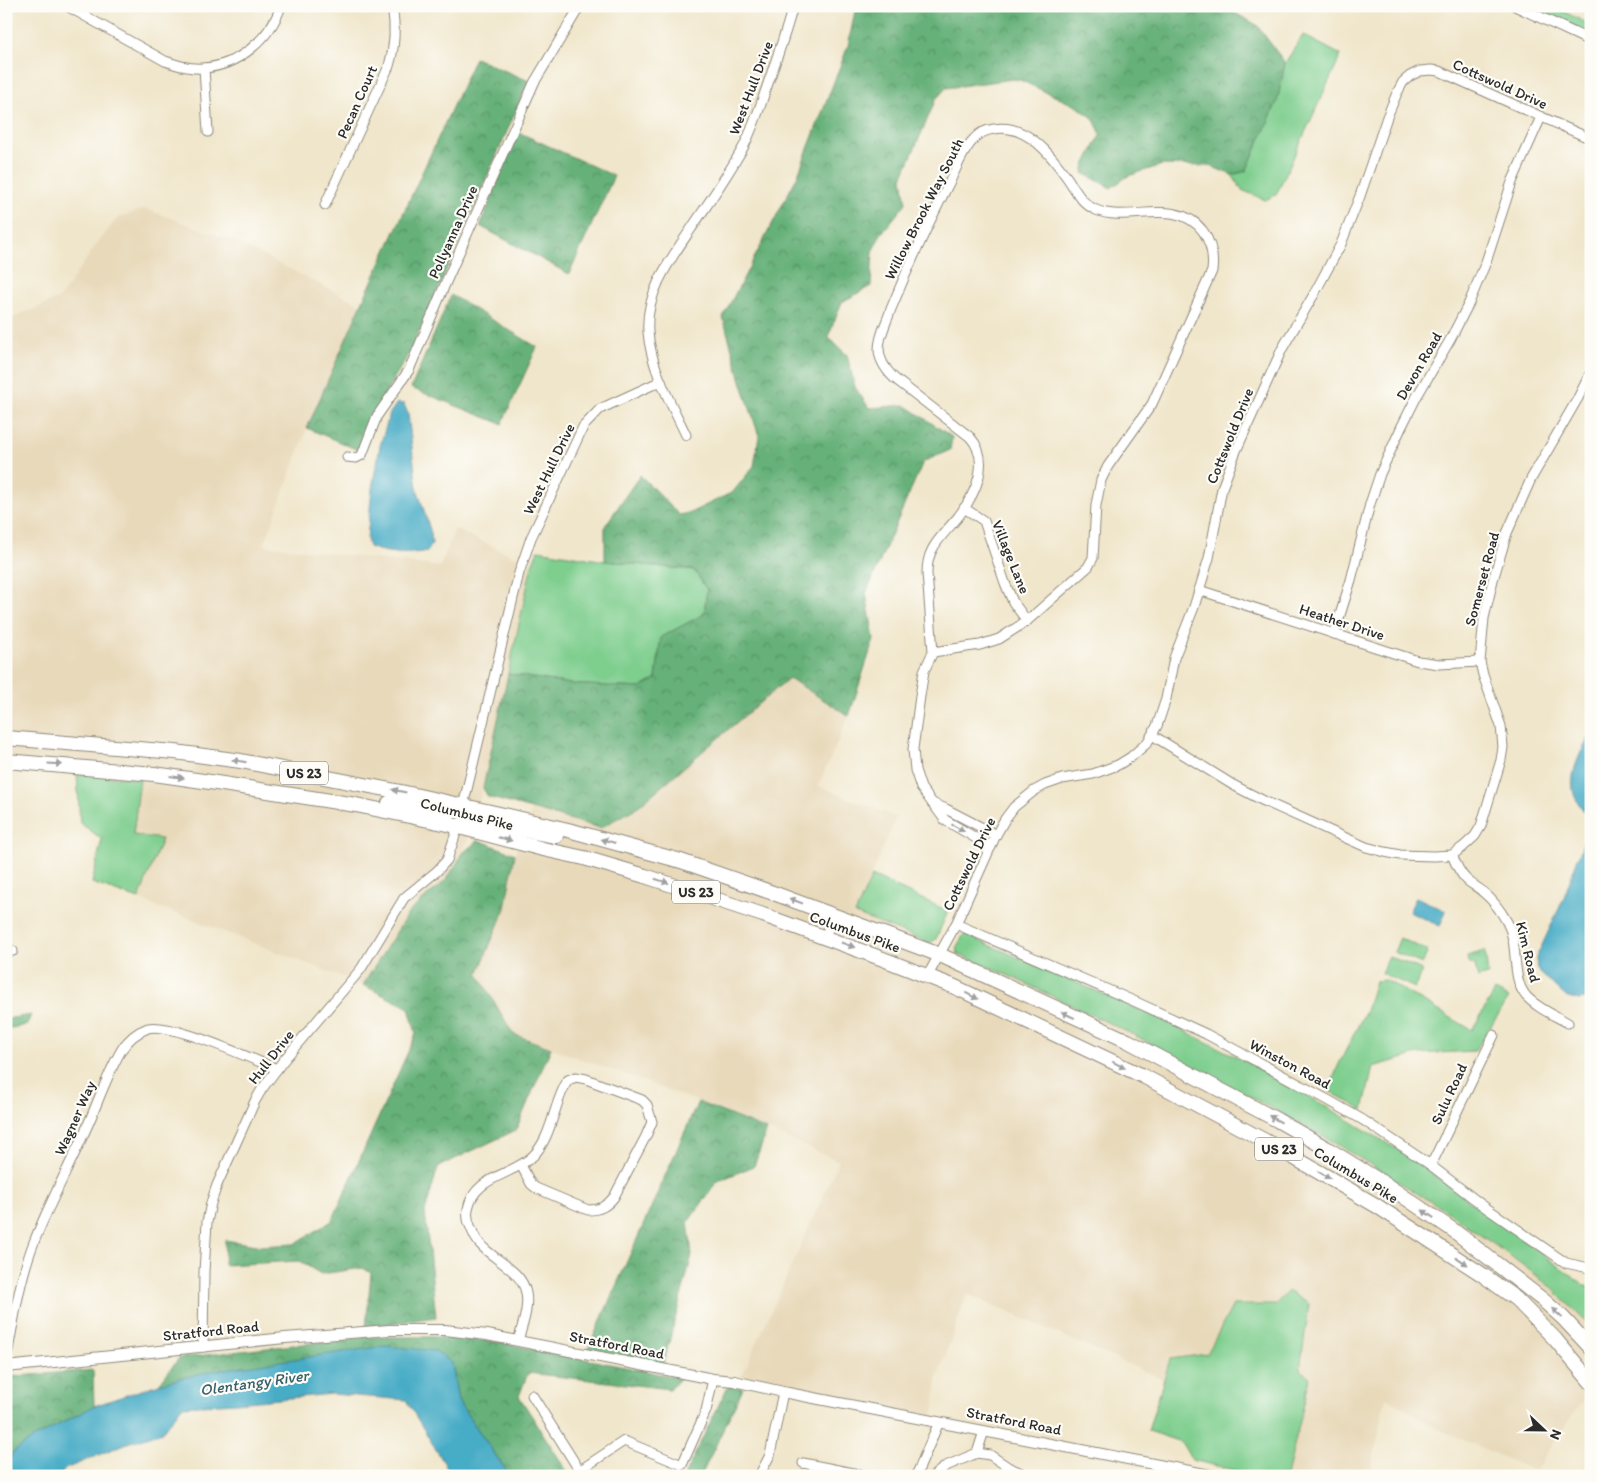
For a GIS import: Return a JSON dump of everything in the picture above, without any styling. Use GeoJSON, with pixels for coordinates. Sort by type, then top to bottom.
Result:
{"type":"FeatureCollection","features":[{"type":"Feature","properties":{"kind":"highway","name":"Columbus Pike"},"geometry":{"type":"LineString","coordinates":[[6,738],[175,752],[240,761],[401,792],[572,831],[681,862],[776,894],[940,955],[1128,1041],[1191,1073],[1357,1167],[1453,1230],[1513,1276],[1563,1318],[1591,1348]]}},
{"type":"Feature","properties":{"kind":"highway","name":"Columbus Pike"},"geometry":{"type":"LineString","coordinates":[[6,761],[154,774],[335,801],[458,827],[637,873],[853,947],[955,987],[1145,1077],[1269,1143],[1377,1206],[1468,1265],[1516,1299],[1555,1339],[1591,1382]]}},
{"type":"Feature","properties":{"kind":"highway"},"geometry":{"type":"LineString","coordinates":[[335,801],[343,796],[348,796],[445,812],[455,811],[463,806]]}},
{"type":"Feature","properties":{"kind":"highway"},"geometry":{"type":"LineString","coordinates":[[458,827],[467,821],[476,820],[556,836],[562,836],[572,831]]}},
{"type":"Feature","properties":{"kind":"street"},"geometry":{"type":"LineString","coordinates":[[67,6],[165,61],[182,67],[204,68],[229,62],[253,47],[271,27],[280,6]]}},
{"type":"Feature","properties":{"kind":"street","name":"Pecan Court"},"geometry":{"type":"LineString","coordinates":[[325,205],[389,66],[395,36],[392,6]]}},
{"type":"Feature","properties":{"kind":"street","name":"Pollyanna Drive"},"geometry":{"type":"LineString","coordinates":[[346,457],[356,458],[362,455],[378,416],[409,370],[534,83],[580,6]]}},
{"type":"Feature","properties":{"kind":"street","name":"West Hull Drive"},"geometry":{"type":"LineString","coordinates":[[463,806],[519,573],[531,538],[583,426],[600,409],[661,381],[648,332],[651,301],[656,285],[734,163],[757,119],[783,43],[793,6]]}},
{"type":"Feature","properties":{"kind":"street"},"geometry":{"type":"LineString","coordinates":[[1516,6],[1591,41]]}},
{"type":"Feature","properties":{"kind":"street"},"geometry":{"type":"LineString","coordinates":[[204,68],[208,132]]}},
{"type":"Feature","properties":{"kind":"street","name":"Cottswold Drive"},"geometry":{"type":"LineString","coordinates":[[927,977],[956,924],[996,836],[1014,807],[1045,785],[1062,779],[1093,774],[1118,765],[1147,743],[1157,726],[1166,699],[1174,658],[1209,558],[1218,505],[1229,468],[1282,349],[1341,244],[1387,118],[1403,82],[1420,71],[1439,71],[1591,139]]}},
{"type":"Feature","properties":{"kind":"street","name":"Devon Road"},"geometry":{"type":"LineString","coordinates":[[1334,634],[1380,474],[1417,396],[1469,303],[1486,262],[1512,182],[1540,117]]}},
{"type":"Feature","properties":{"kind":"street","name":"Willow Brook Way South"},"geometry":{"type":"LineString","coordinates":[[933,652],[927,573],[929,557],[935,544],[964,508],[975,490],[980,473],[980,458],[977,445],[970,436],[885,369],[881,361],[880,338],[927,226],[963,156],[974,139],[982,133],[994,129],[1008,129],[1034,140],[1044,149],[1068,178],[1078,195],[1091,208],[1110,214],[1172,213],[1188,218],[1205,235],[1211,248],[1213,263],[1212,271],[1158,393],[1146,415],[1108,466],[1101,480],[1096,505],[1093,558],[1091,562],[1084,572],[1028,621]]}},
{"type":"Feature","properties":{"kind":"street","name":"Somerset Road"},"geometry":{"type":"LineString","coordinates":[[1452,855],[1475,836],[1481,826],[1502,760],[1501,726],[1480,662],[1484,618],[1498,560],[1531,479],[1591,372]]}},
{"type":"Feature","properties":{"kind":"street"},"geometry":{"type":"LineString","coordinates":[[661,381],[686,435]]}},
{"type":"Feature","properties":{"kind":"street","name":"Village Lane"},"geometry":{"type":"LineString","coordinates":[[964,508],[984,521],[1013,602],[1028,621]]}},
{"type":"Feature","properties":{"kind":"street","name":"Heather Drive"},"geometry":{"type":"LineString","coordinates":[[1199,590],[1427,663],[1480,662]]}},
{"type":"Feature","properties":{"kind":"street"},"geometry":{"type":"LineString","coordinates":[[991,847],[945,820],[931,803],[917,779],[913,749],[924,672],[933,652],[980,646],[999,639],[1028,621]]}},
{"type":"Feature","properties":{"kind":"street"},"geometry":{"type":"LineString","coordinates":[[1152,734],[1233,785],[1264,801],[1366,846],[1400,855],[1452,855]]}},
{"type":"Feature","properties":{"kind":"street"},"geometry":{"type":"LineString","coordinates":[[931,803],[996,836]]}},
{"type":"Feature","properties":{"kind":"street","name":"Hull Drive"},"geometry":{"type":"LineString","coordinates":[[203,1347],[205,1234],[211,1203],[255,1101],[277,1069],[360,969],[404,898],[437,871],[447,860],[458,827]]}},
{"type":"Feature","properties":{"kind":"street","name":"Kim Road"},"geometry":{"type":"LineString","coordinates":[[1452,855],[1464,878],[1496,905],[1508,923],[1515,949],[1517,976],[1523,991],[1535,1004],[1568,1023]]}},
{"type":"Feature","properties":{"kind":"street"},"geometry":{"type":"LineString","coordinates":[[825,938],[833,915]]}},
{"type":"Feature","properties":{"kind":"street","name":"Winston Road"},"geometry":{"type":"LineString","coordinates":[[956,924],[1206,1034],[1363,1120],[1430,1164],[1482,1206],[1566,1263],[1589,1268]]}},
{"type":"Feature","properties":{"kind":"street","name":"Wagner Way"},"geometry":{"type":"LineString","coordinates":[[6,1360],[22,1284],[34,1242],[114,1064],[122,1049],[130,1040],[139,1032],[148,1028],[169,1029],[190,1035],[277,1069]]}},
{"type":"Feature","properties":{"kind":"street","name":"Sulu Road"},"geometry":{"type":"LineString","coordinates":[[1430,1164],[1494,1035]]}},
{"type":"Feature","properties":{"kind":"street"},"geometry":{"type":"LineString","coordinates":[[518,1341],[527,1305],[526,1291],[514,1272],[479,1244],[472,1231],[467,1216],[474,1192],[485,1182],[521,1165],[540,1147],[568,1080],[576,1077],[586,1079],[642,1100],[647,1104],[652,1122],[614,1197],[608,1205],[588,1210],[536,1188],[521,1165]]}},
{"type":"Feature","properties":{"kind":"street","name":"Stratford Road"},"geometry":{"type":"LineString","coordinates":[[6,1367],[285,1338],[389,1330],[445,1330],[518,1341],[713,1379],[734,1381],[1215,1476]]}},
{"type":"Feature","properties":{"kind":"street"},"geometry":{"type":"LineString","coordinates":[[532,1395],[581,1473],[624,1441],[682,1465],[706,1411],[713,1379]]}},
{"type":"Feature","properties":{"kind":"street"},"geometry":{"type":"LineString","coordinates":[[759,1476],[770,1455],[783,1392]]}},
{"type":"Feature","properties":{"kind":"street"},"geometry":{"type":"LineString","coordinates":[[916,1476],[939,1422]]}},
{"type":"Feature","properties":{"kind":"street"},"geometry":{"type":"LineString","coordinates":[[977,1453],[984,1431]]}},
{"type":"Feature","properties":{"kind":"street"},"geometry":{"type":"LineString","coordinates":[[933,1476],[952,1464],[977,1453],[990,1455],[1028,1476]]}},
{"type":"Feature","properties":{"kind":"street"},"geometry":{"type":"LineString","coordinates":[[803,1463],[868,1476]]}},
{"type":"Feature","properties":{"kind":"street"},"geometry":{"type":"LineString","coordinates":[[1155,1476],[1159,1465]]}},
{"type":"Feature","properties":{"kind":"shaded area"},"geometry":{"type":"Polygon","coordinates":[[[145,209],[231,240],[361,305],[307,428],[264,545],[440,567],[455,529],[532,565],[483,788],[463,853],[447,879],[409,912],[363,985],[139,899],[162,839],[133,835],[140,779],[6,769],[6,321],[60,298],[98,242],[118,218],[145,209]]]}},
{"type":"Feature","properties":{"kind":"shaded area"},"geometry":{"type":"Polygon","coordinates":[[[790,678],[849,716],[818,786],[896,817],[855,914],[1012,977],[1142,1039],[1325,1137],[1443,1209],[1512,1257],[1548,1284],[1591,1327],[1591,1399],[1579,1405],[1535,1471],[1436,1428],[1386,1397],[1370,1476],[1287,1476],[1310,1377],[1300,1370],[1309,1304],[1233,1305],[1207,1355],[1170,1359],[1163,1379],[967,1294],[937,1379],[933,1416],[741,1378],[839,1161],[722,1110],[513,1034],[478,974],[505,908],[515,854],[532,809],[600,828],[636,808],[790,678]]]}},
{"type":"Feature","properties":{"kind":"green space"},"geometry":{"type":"Polygon","coordinates":[[[856,6],[1222,6],[1257,25],[1285,63],[1277,102],[1246,171],[1232,175],[1210,166],[1162,165],[1128,176],[1111,188],[1083,173],[1085,165],[1101,134],[1093,118],[1078,107],[1020,80],[1013,79],[946,88],[936,99],[902,178],[906,203],[881,234],[873,250],[871,286],[842,302],[828,337],[847,355],[855,387],[869,408],[905,405],[952,437],[950,450],[923,462],[866,593],[874,639],[849,716],[789,678],[636,808],[600,828],[488,797],[483,788],[508,674],[571,684],[640,688],[656,679],[661,637],[704,614],[707,590],[694,570],[605,561],[605,526],[640,475],[679,515],[692,512],[733,492],[754,466],[759,436],[723,317],[797,177],[848,46],[856,6]]]}},
{"type":"Feature","properties":{"kind":"green space"},"geometry":{"type":"Polygon","coordinates":[[[1530,6],[1552,6],[1591,25],[1591,35],[1530,6]]]}},
{"type":"Feature","properties":{"kind":"green space"},"geometry":{"type":"Polygon","coordinates":[[[1303,35],[1341,55],[1276,195],[1265,200],[1242,190],[1232,175],[1246,171],[1277,102],[1285,63],[1303,35]]]}},
{"type":"Feature","properties":{"kind":"green space"},"geometry":{"type":"Polygon","coordinates":[[[475,58],[529,81],[413,346],[380,403],[358,450],[307,428],[361,305],[475,58]]]}},
{"type":"Feature","properties":{"kind":"green space"},"geometry":{"type":"Polygon","coordinates":[[[518,132],[614,176],[569,274],[480,226],[518,132]]]}},
{"type":"Feature","properties":{"kind":"green space"},"geometry":{"type":"Polygon","coordinates":[[[451,295],[537,347],[502,424],[411,388],[451,295]]]}},
{"type":"Feature","properties":{"kind":"green space"},"geometry":{"type":"Polygon","coordinates":[[[538,550],[605,561],[694,570],[707,590],[704,614],[661,637],[656,679],[640,688],[571,684],[508,674],[532,565],[538,550]]]}},
{"type":"Feature","properties":{"kind":"green space"},"geometry":{"type":"Polygon","coordinates":[[[77,774],[140,779],[133,835],[162,839],[139,899],[92,883],[102,839],[80,823],[77,774]]]}},
{"type":"Feature","properties":{"kind":"green space"},"geometry":{"type":"Polygon","coordinates":[[[478,840],[515,854],[505,908],[478,974],[513,1034],[551,1048],[516,1130],[438,1167],[425,1212],[436,1317],[366,1327],[371,1273],[363,1268],[321,1274],[299,1261],[224,1265],[225,1240],[262,1246],[294,1244],[332,1221],[416,1034],[409,1008],[363,985],[409,912],[447,879],[463,853],[478,840]]]}},
{"type":"Feature","properties":{"kind":"green space"},"geometry":{"type":"Polygon","coordinates":[[[872,876],[948,911],[936,939],[930,943],[855,914],[872,876]]]}},
{"type":"Feature","properties":{"kind":"green space"},"geometry":{"type":"Polygon","coordinates":[[[964,934],[1152,1015],[1241,1059],[1324,1105],[1408,1156],[1586,1286],[1591,1287],[1591,1327],[1548,1284],[1443,1209],[1325,1137],[1142,1039],[1012,977],[958,954],[956,948],[964,934]]]}},
{"type":"Feature","properties":{"kind":"green space"},"geometry":{"type":"Polygon","coordinates":[[[1400,938],[1428,951],[1422,964],[1394,952],[1400,938]]]}},
{"type":"Feature","properties":{"kind":"green space"},"geometry":{"type":"Polygon","coordinates":[[[1485,951],[1488,975],[1478,978],[1475,965],[1468,962],[1467,956],[1485,951]]]}},
{"type":"Feature","properties":{"kind":"green space"},"geometry":{"type":"Polygon","coordinates":[[[1389,956],[1422,970],[1415,988],[1381,973],[1389,956]]]}},
{"type":"Feature","properties":{"kind":"green space"},"geometry":{"type":"Polygon","coordinates":[[[1386,980],[1472,1030],[1495,991],[1509,998],[1475,1051],[1418,1054],[1373,1067],[1363,1110],[1329,1091],[1338,1066],[1367,1008],[1375,981],[1386,980]]]}},
{"type":"Feature","properties":{"kind":"green space"},"geometry":{"type":"Polygon","coordinates":[[[31,1015],[27,1025],[6,1029],[6,1019],[31,1015]]]}},
{"type":"Feature","properties":{"kind":"green space"},"geometry":{"type":"Polygon","coordinates":[[[698,1102],[767,1130],[754,1166],[718,1181],[688,1222],[692,1255],[663,1365],[588,1349],[698,1102]]]}},
{"type":"Feature","properties":{"kind":"green space"},"geometry":{"type":"Polygon","coordinates":[[[1288,1291],[1309,1304],[1300,1370],[1310,1377],[1287,1476],[1259,1476],[1192,1460],[1181,1442],[1148,1431],[1170,1359],[1207,1354],[1233,1305],[1275,1305],[1288,1291]]]}},
{"type":"Feature","properties":{"kind":"green space"},"geometry":{"type":"Polygon","coordinates":[[[365,1337],[444,1337],[498,1342],[681,1378],[670,1389],[528,1373],[519,1396],[570,1476],[510,1476],[458,1401],[452,1363],[159,1384],[179,1358],[365,1337]]]}},
{"type":"Feature","properties":{"kind":"green space"},"geometry":{"type":"Polygon","coordinates":[[[93,1370],[94,1406],[34,1438],[12,1453],[6,1470],[6,1377],[93,1370]]]}},
{"type":"Feature","properties":{"kind":"green space"},"geometry":{"type":"Polygon","coordinates":[[[728,1386],[743,1388],[701,1476],[684,1476],[728,1386]]]}},
{"type":"Feature","properties":{"kind":"water"},"geometry":{"type":"Polygon","coordinates":[[[397,403],[404,404],[408,414],[417,488],[431,533],[432,543],[428,551],[406,553],[383,551],[369,547],[367,539],[372,488],[380,446],[390,413],[397,403]]]}},
{"type":"Feature","properties":{"kind":"water"},"geometry":{"type":"Polygon","coordinates":[[[1591,735],[1591,821],[1574,794],[1573,779],[1576,763],[1591,735]]]}},
{"type":"Feature","properties":{"kind":"water"},"geometry":{"type":"Polygon","coordinates":[[[1591,821],[1591,998],[1579,1000],[1565,996],[1537,970],[1536,958],[1563,900],[1591,821]]]}},
{"type":"Feature","properties":{"kind":"water"},"geometry":{"type":"Polygon","coordinates":[[[1416,897],[1446,911],[1440,926],[1409,912],[1416,897]]]}},
{"type":"Feature","properties":{"kind":"water","name":"Olentangy River"},"geometry":{"type":"Polygon","coordinates":[[[385,1346],[436,1351],[452,1363],[458,1401],[510,1476],[452,1476],[406,1400],[332,1394],[182,1406],[162,1432],[125,1444],[65,1469],[60,1476],[6,1476],[6,1470],[12,1453],[34,1438],[94,1406],[159,1384],[211,1371],[385,1346]]]}}]}
